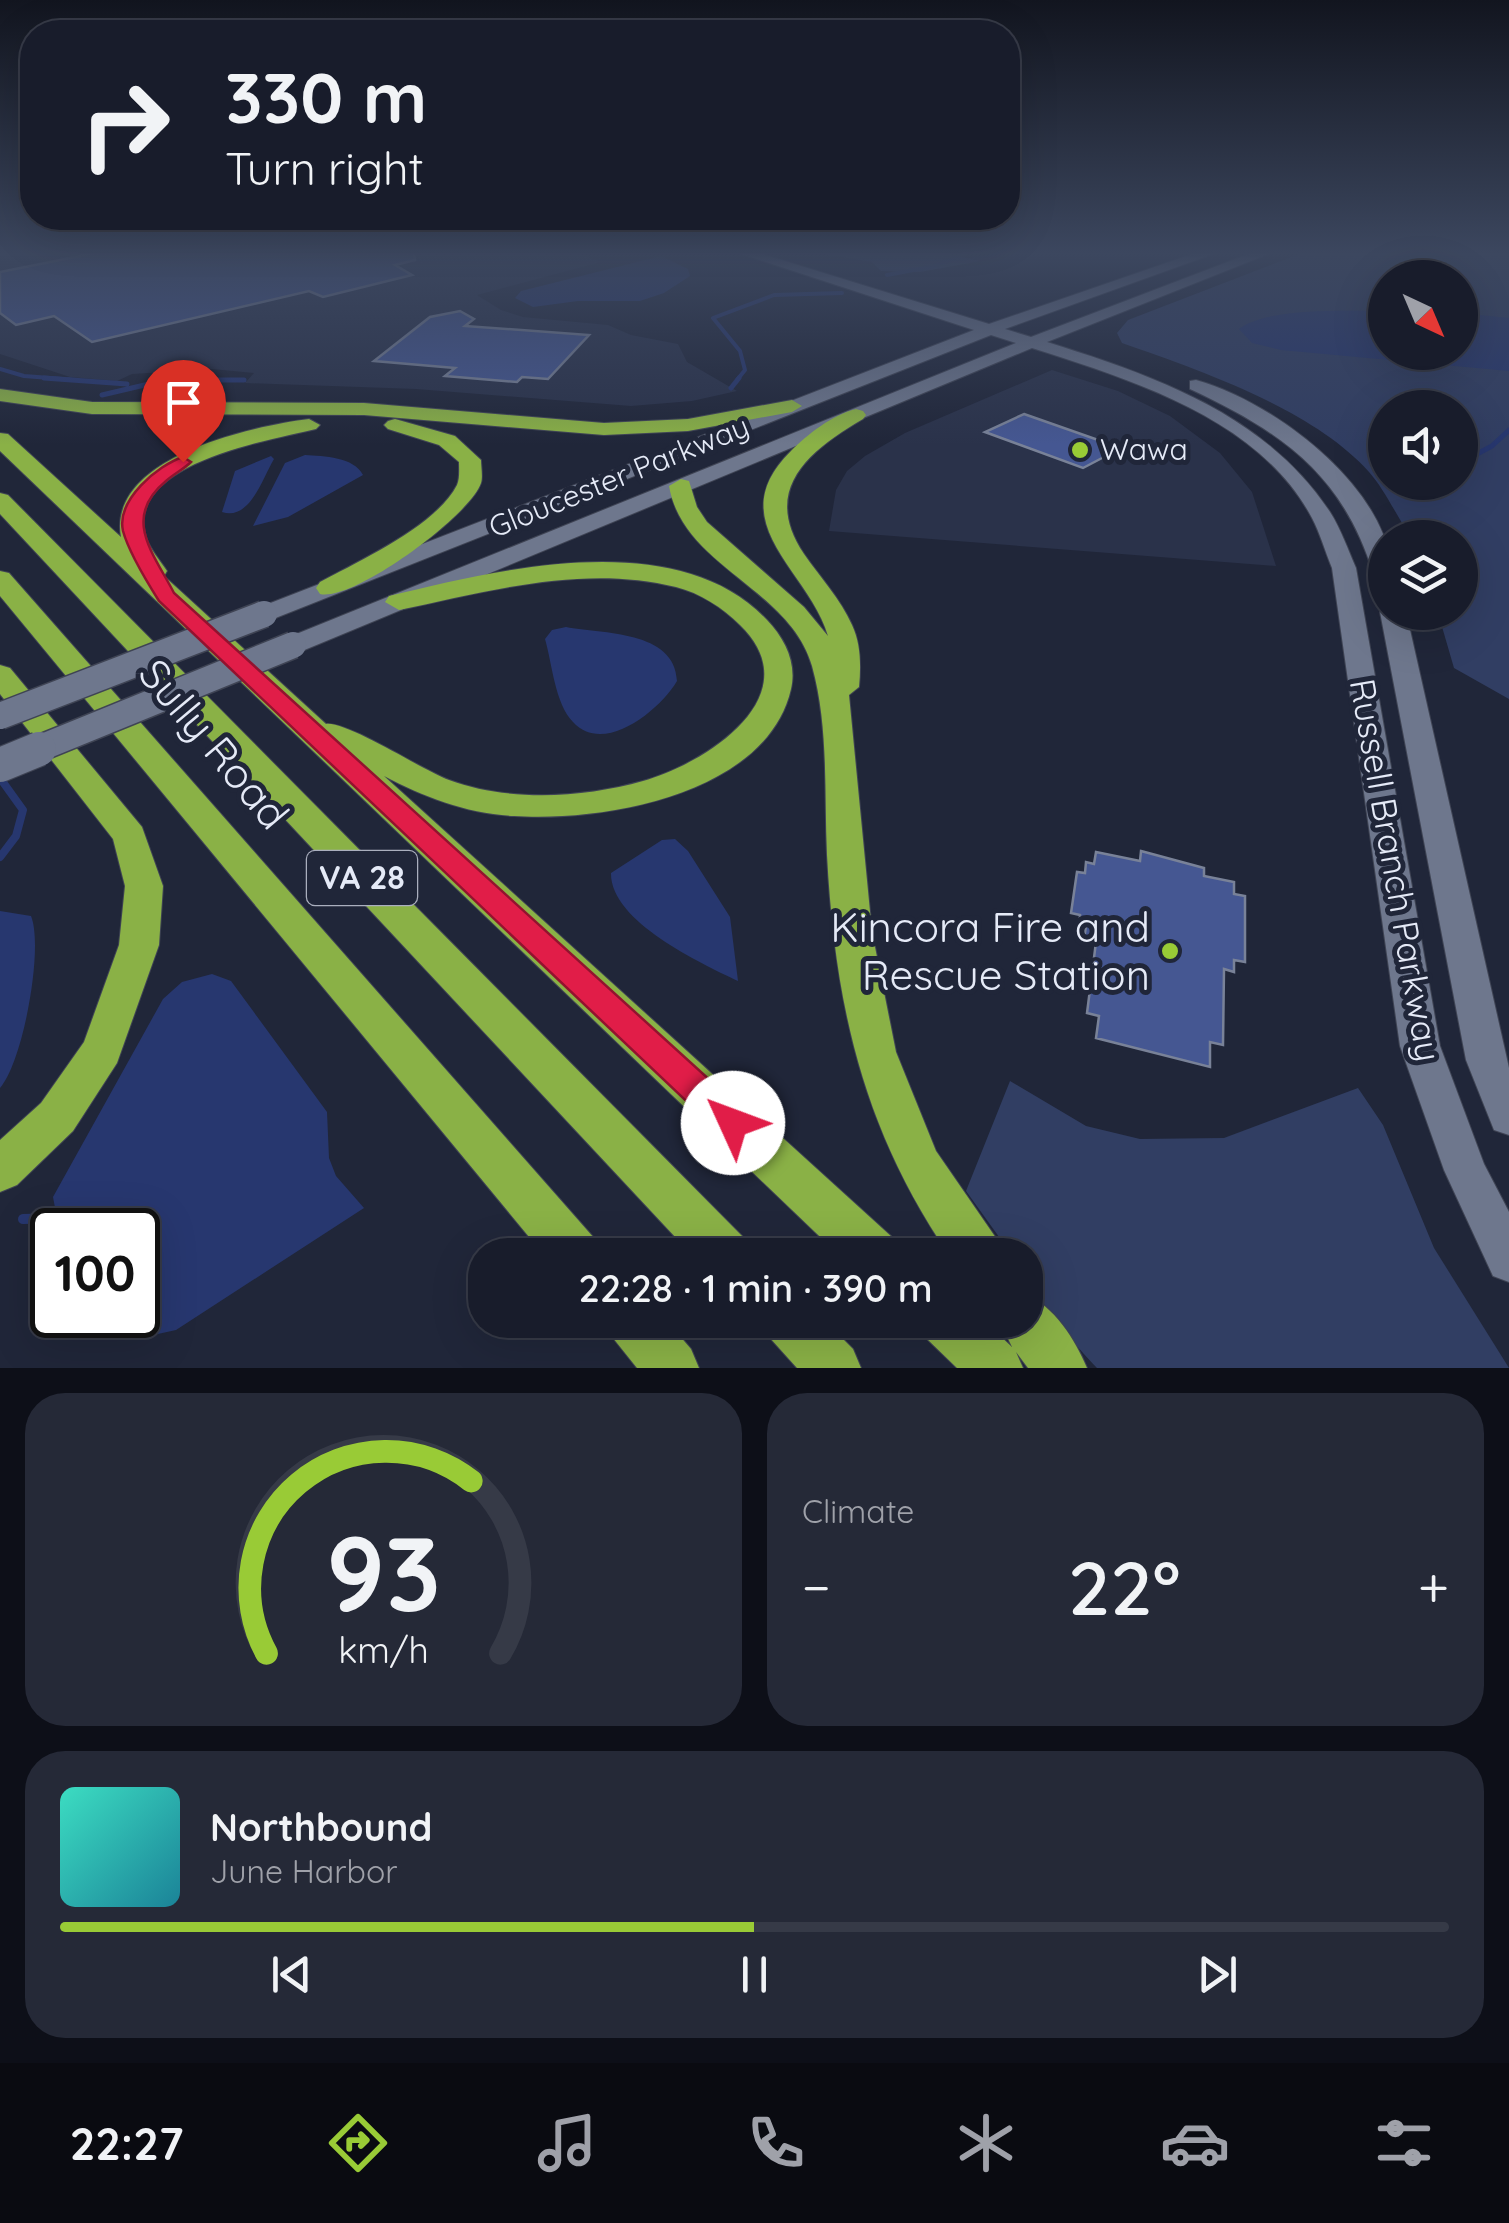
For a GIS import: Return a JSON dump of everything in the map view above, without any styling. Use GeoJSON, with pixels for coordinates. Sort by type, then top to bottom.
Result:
{"type":"FeatureCollection","features":[{"type":"Feature","properties":{"kind":"highway"},"geometry":{"type":"LineString","coordinates":[[0,395],[92,408],[364,408],[604,429],[688,425],[792,406]]}},
{"type":"Feature","properties":{"kind":"highway"},"geometry":{"type":"LineString","coordinates":[[838,755],[846,662],[840,630],[781,536],[777,496],[779,481],[790,463],[815,437],[856,414]]}},
{"type":"Feature","properties":{"kind":"highway"},"geometry":{"type":"LineString","coordinates":[[166,596],[135,541],[135,510],[159,478],[195,456],[266,432],[366,422],[434,434],[463,452],[472,477],[454,509],[399,549],[328,588]]}},
{"type":"Feature","properties":{"kind":"highway"},"geometry":{"type":"LineString","coordinates":[[0,440],[856,1238]]}},
{"type":"Feature","properties":{"kind":"highway"},"geometry":{"type":"LineString","coordinates":[[681,486],[680,498],[698,529],[797,611],[814,635],[829,674],[856,969],[877,1064],[919,1166],[967,1238]]}},
{"type":"Feature","properties":{"kind":"highway","name":"Sully Road"},"geometry":{"type":"LineString","coordinates":[[0,500],[710,1238]]}},
{"type":"Feature","properties":{"kind":"highway"},"geometry":{"type":"LineString","coordinates":[[280,701],[422,782],[475,800],[525,807],[584,805],[640,796],[685,778],[728,754],[772,709],[778,681],[777,659],[768,638],[750,617],[703,587],[680,579],[617,571],[540,574],[400,602]]}},
{"type":"Feature","properties":{"kind":"highway","name":"Sully Road"},"geometry":{"type":"LineString","coordinates":[[0,579],[562,1238]]}},
{"type":"Feature","properties":{"kind":"highway"},"geometry":{"type":"LineString","coordinates":[[0,674],[130,836],[144,886],[139,945],[102,1050],[57,1117],[0,1170]]}},
{"type":"Feature","properties":{"kind":"highway"},"geometry":{"type":"LineString","coordinates":[[646,1338],[672,1368]]}},
{"type":"Feature","properties":{"kind":"highway"},"geometry":{"type":"LineString","coordinates":[[805,1338],[834,1368]]}},
{"type":"Feature","properties":{"kind":"highway"},"geometry":{"type":"LineString","coordinates":[[964,1338],[996,1368]]}},
{"type":"Feature","properties":{"kind":"highway"},"geometry":{"type":"LineString","coordinates":[[1038,1338],[1060,1368]]}},
{"type":"Feature","properties":{"kind":"main road"},"geometry":{"type":"LineString","coordinates":[[963,317],[1198,386],[1246,408],[1340,479],[1358,503],[1368,529]]}},
{"type":"Feature","properties":{"kind":"main road"},"geometry":{"type":"LineString","coordinates":[[970,317],[1018,333]]}},
{"type":"Feature","properties":{"kind":"main road","name":"Gloucester Parkway"},"geometry":{"type":"LineString","coordinates":[[0,765],[856,414],[1053,317]]}},
{"type":"Feature","properties":{"kind":"main road","name":"Gloucester Parkway"},"geometry":{"type":"LineString","coordinates":[[0,716],[792,406],[1072,317]]}},
{"type":"Feature","properties":{"kind":"main road"},"geometry":{"type":"LineString","coordinates":[[681,486],[722,453],[1018,333]]}},
{"type":"Feature","properties":{"kind":"main road","name":"Russell Branch Parkway"},"geometry":{"type":"LineString","coordinates":[[1018,333],[1138,378],[1216,415],[1285,466],[1315,502],[1328,525],[1344,568],[1420,1046],[1465,1170],[1509,1260]]}},
{"type":"Feature","properties":{"kind":"main road","name":"Russell Branch Parkway"},"geometry":{"type":"LineString","coordinates":[[1397,630],[1486,1060],[1509,1117]]}},
{"type":"Feature","properties":{"kind":"shaded area"},"geometry":{"type":"Polygon","coordinates":[[[0,317],[522,317],[608,325],[631,335],[678,344],[687,362],[737,391],[692,401],[631,406],[416,389],[245,383],[254,373],[212,369],[132,374],[117,381],[70,377],[0,354],[0,317]]]}},
{"type":"Feature","properties":{"kind":"shaded area"},"geometry":{"type":"Polygon","coordinates":[[[1136,317],[1368,317],[1368,370],[1478,370],[1478,317],[1509,317],[1509,699],[1454,668],[1443,630],[1478,630],[1478,520],[1400,520],[1388,500],[1478,500],[1478,390],[1368,390],[1368,471],[1345,449],[1287,411],[1122,343],[1117,333],[1136,317]]]}},
{"type":"Feature","properties":{"kind":"shaded area"},"geometry":{"type":"Polygon","coordinates":[[[1270,317],[1368,317],[1368,358],[1281,350],[1252,343],[1239,329],[1270,317]]]}},
{"type":"Feature","properties":{"kind":"shaded area"},"geometry":{"type":"Polygon","coordinates":[[[1478,317],[1509,318],[1509,371],[1478,368],[1478,317]]]}},
{"type":"Feature","properties":{"kind":"shaded area"},"geometry":{"type":"Polygon","coordinates":[[[1052,370],[1118,391],[1170,416],[1220,453],[1252,492],[1276,566],[829,531],[836,490],[847,471],[865,456],[905,433],[1052,370]]]}},
{"type":"Feature","properties":{"kind":"shaded area"},"geometry":{"type":"Polygon","coordinates":[[[305,455],[346,461],[363,475],[288,517],[253,526],[285,463],[305,455]]]}},
{"type":"Feature","properties":{"kind":"shaded area"},"geometry":{"type":"Polygon","coordinates":[[[271,456],[274,459],[248,504],[232,513],[222,512],[235,471],[271,456]]]}},
{"type":"Feature","properties":{"kind":"shaded area"},"geometry":{"type":"Polygon","coordinates":[[[566,627],[650,643],[673,664],[677,681],[658,704],[630,725],[615,732],[586,731],[573,722],[562,705],[545,639],[552,630],[566,627]]]}},
{"type":"Feature","properties":{"kind":"shaded area"},"geometry":{"type":"Polygon","coordinates":[[[675,839],[688,851],[730,917],[738,981],[660,938],[625,908],[615,891],[611,873],[662,840],[675,839]]]}},
{"type":"Feature","properties":{"kind":"shaded area"},"geometry":{"type":"Polygon","coordinates":[[[0,911],[31,916],[35,953],[23,1031],[0,1088],[0,911]]]}},
{"type":"Feature","properties":{"kind":"shaded area"},"geometry":{"type":"Polygon","coordinates":[[[212,974],[231,981],[327,1112],[329,1158],[336,1176],[364,1208],[176,1330],[160,1334],[160,1208],[55,1208],[53,1197],[163,999],[182,982],[212,974]]]}},
{"type":"Feature","properties":{"kind":"shaded area"},"geometry":{"type":"Polygon","coordinates":[[[1010,1081],[1086,1126],[1140,1139],[1224,1138],[1358,1088],[1383,1125],[1434,1248],[1509,1368],[1097,1368],[1043,1302],[1043,1238],[1000,1238],[966,1191],[1010,1081]]]}},
{"type":"Feature","properties":{"kind":"building"},"geometry":{"type":"Polygon","coordinates":[[[5,317],[50,317],[16,325],[5,317]]]}},
{"type":"Feature","properties":{"kind":"building"},"geometry":{"type":"Polygon","coordinates":[[[55,317],[199,317],[92,342],[55,317]]]}},
{"type":"Feature","properties":{"kind":"building"},"geometry":{"type":"Polygon","coordinates":[[[430,317],[474,319],[465,326],[589,335],[548,379],[522,377],[517,382],[445,376],[455,368],[374,361],[430,317]]]}},
{"type":"Feature","properties":{"kind":"building"},"geometry":{"type":"Polygon","coordinates":[[[1024,414],[1121,448],[1083,468],[985,432],[1024,414]]]}},
{"type":"Feature","properties":{"kind":"building","name":"Kincora Fire and Rescue Station"},"geometry":{"type":"Polygon","coordinates":[[[1141,851],[1204,868],[1204,876],[1234,882],[1234,894],[1245,896],[1245,962],[1234,960],[1234,972],[1224,969],[1223,1045],[1210,1042],[1210,1067],[1096,1038],[1099,1016],[1087,1013],[1096,942],[1084,939],[1086,926],[1079,925],[1080,915],[1071,913],[1077,872],[1085,873],[1086,862],[1094,864],[1096,852],[1140,861],[1141,851]]]}},
{"type":"Feature","properties":{"kind":"waterway"},"geometry":{"type":"LineString","coordinates":[[716,317],[713,318],[740,351],[745,370],[737,380]]}},
{"type":"Feature","properties":{"kind":"waterway"},"geometry":{"type":"LineString","coordinates":[[0,369],[24,376],[76,380]]}},
{"type":"Feature","properties":{"kind":"waterway"},"geometry":{"type":"LineString","coordinates":[[44,378],[127,384]]}},
{"type":"Feature","properties":{"kind":"waterway"},"geometry":{"type":"LineString","coordinates":[[731,388],[739,378]]}},
{"type":"Feature","properties":{"kind":"waterway"},"geometry":{"type":"LineString","coordinates":[[102,395],[166,380],[244,380]]}},
{"type":"Feature","properties":{"kind":"waterway"},"geometry":{"type":"LineString","coordinates":[[1478,453],[1509,430]]}},
{"type":"Feature","properties":{"kind":"waterway"},"geometry":{"type":"LineString","coordinates":[[0,778],[23,810],[16,836],[0,857]]}},
{"type":"Feature","properties":{"kind":"waterway"},"geometry":{"type":"LineString","coordinates":[[23,1219],[30,1219]]}},
{"type":"Feature","properties":{"kind":"place","name":"Wawa"},"geometry":{"type":"Point","coordinates":[1080,450]}},
{"type":"Feature","properties":{"kind":"place","name":"Kincora Fire and Rescue Station"},"geometry":{"type":"Point","coordinates":[1170,951]}},
{"type":"Feature","properties":{"kind":"route"},"geometry":{"type":"LineString","coordinates":[[183,462],[145,493],[135,510],[132,529],[166,596],[733,1123]]}}]}
